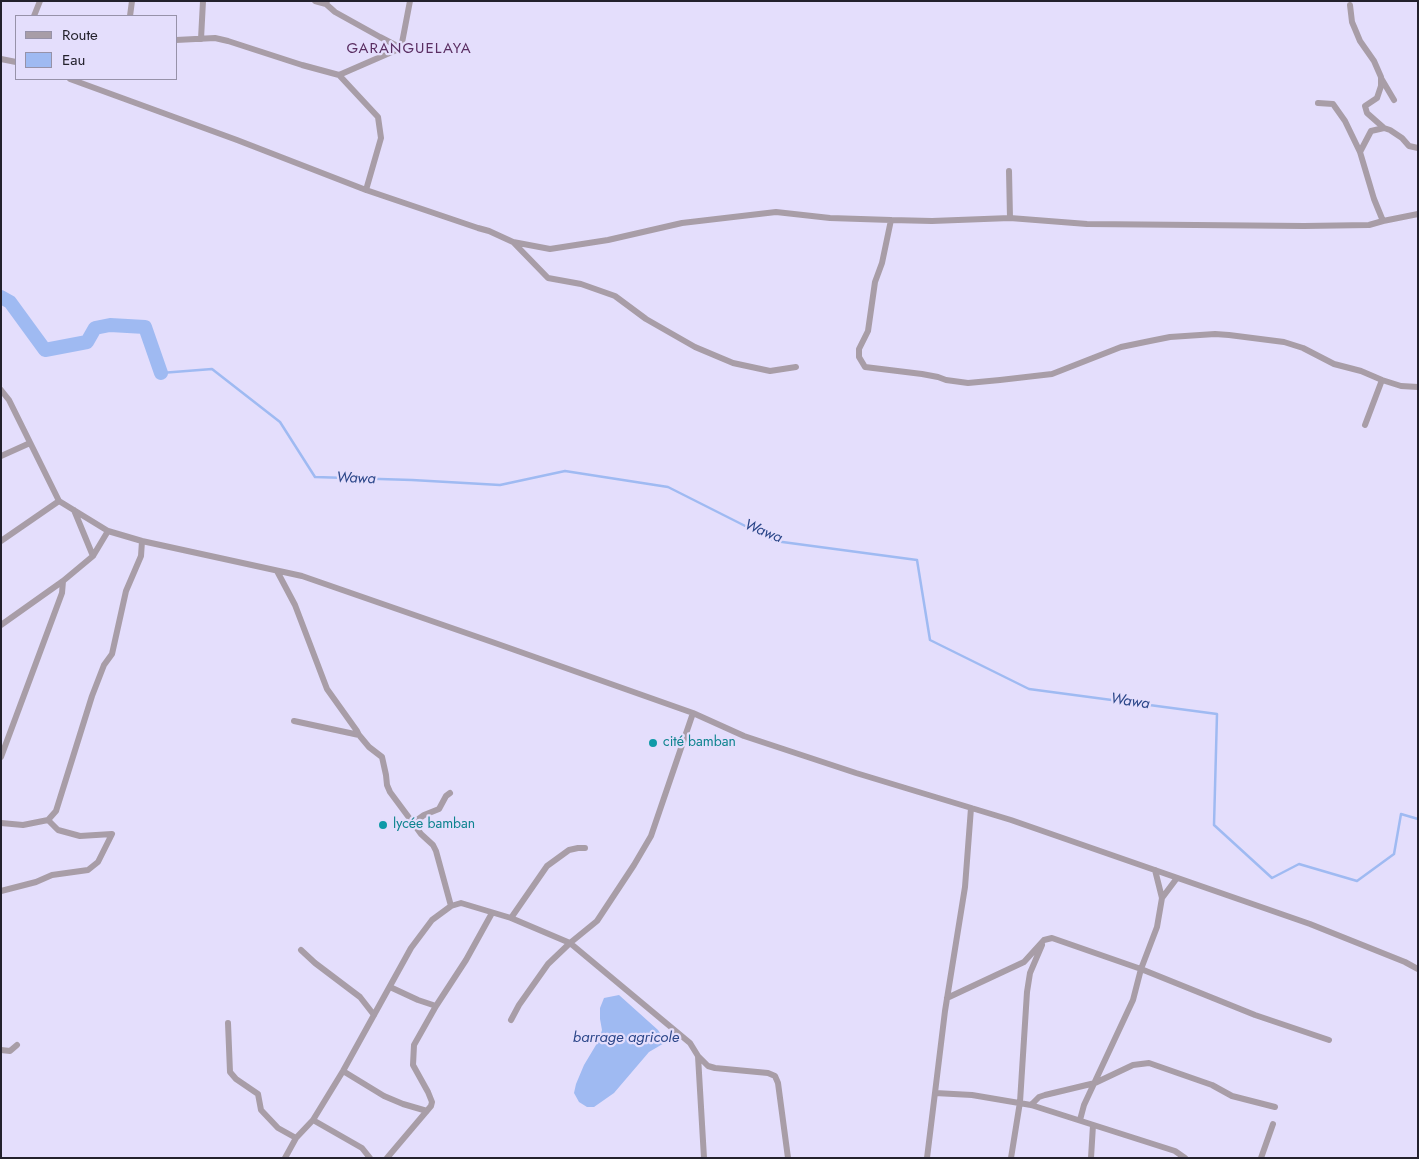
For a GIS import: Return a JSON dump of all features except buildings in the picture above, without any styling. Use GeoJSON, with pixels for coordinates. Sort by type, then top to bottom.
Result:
{"type":"FeatureCollection","features":[{"type":"Feature","properties":{"kind":"street"},"geometry":{"type":"LineString","coordinates":[[34,15],[40,1]]}},
{"type":"Feature","properties":{"kind":"street"},"geometry":{"type":"LineString","coordinates":[[130,15],[132,1]]}},
{"type":"Feature","properties":{"kind":"street"},"geometry":{"type":"LineString","coordinates":[[201,39],[203,1]]}},
{"type":"Feature","properties":{"kind":"street"},"geometry":{"type":"LineString","coordinates":[[315,1],[326,2],[335,12],[401,48]]}},
{"type":"Feature","properties":{"kind":"street"},"geometry":{"type":"LineString","coordinates":[[401,48],[410,1]]}},
{"type":"Feature","properties":{"kind":"street"},"geometry":{"type":"LineString","coordinates":[[1350,6],[1352,22],[1360,41],[1374,61],[1394,100]]}},
{"type":"Feature","properties":{"kind":"street"},"geometry":{"type":"LineString","coordinates":[[178,40],[215,38],[228,40],[302,65],[340,74],[378,117],[381,138],[366,190]]}},
{"type":"Feature","properties":{"kind":"street"},"geometry":{"type":"LineString","coordinates":[[340,74],[401,48]]}},
{"type":"Feature","properties":{"kind":"street"},"geometry":{"type":"LineString","coordinates":[[1,59],[15,61]]}},
{"type":"Feature","properties":{"kind":"street"},"geometry":{"type":"LineString","coordinates":[[1381,77],[1381,86],[1377,98],[1365,106],[1367,113],[1384,128],[1402,138],[1409,146],[1418,148]]}},
{"type":"Feature","properties":{"kind":"street"},"geometry":{"type":"LineString","coordinates":[[83,80],[366,190],[489,231],[513,242],[550,249],[608,240],[682,223],[776,212],[830,218],[891,220],[932,221],[1010,218],[1086,224],[1285,226],[1369,226],[1383,221],[1418,214]]}},
{"type":"Feature","properties":{"kind":"street"},"geometry":{"type":"LineString","coordinates":[[1318,103],[1333,104],[1345,121],[1360,152],[1370,179],[1374,199],[1383,221]]}},
{"type":"Feature","properties":{"kind":"street"},"geometry":{"type":"LineString","coordinates":[[1360,152],[1371,131],[1384,128]]}},
{"type":"Feature","properties":{"kind":"street"},"geometry":{"type":"LineString","coordinates":[[1009,171],[1010,218]]}},
{"type":"Feature","properties":{"kind":"street"},"geometry":{"type":"LineString","coordinates":[[891,220],[882,263],[875,282],[868,331],[859,349],[859,357],[865,368],[922,374],[968,383],[1000,380],[1052,374],[1121,347],[1150,340],[1216,334],[1284,342],[1303,348],[1334,364],[1361,371],[1401,386],[1418,387]]}},
{"type":"Feature","properties":{"kind":"street"},"geometry":{"type":"LineString","coordinates":[[513,242],[548,278],[581,284],[615,296],[646,320],[695,347],[733,364],[770,371],[796,367]]}},
{"type":"Feature","properties":{"kind":"street"},"geometry":{"type":"LineString","coordinates":[[1365,426],[1382,380]]}},
{"type":"Feature","properties":{"kind":"street"},"geometry":{"type":"LineString","coordinates":[[1,390],[8,400],[58,501],[108,530],[142,541],[302,576],[693,713],[744,736],[856,773],[1011,820],[1310,924],[1418,969]]}},
{"type":"Feature","properties":{"kind":"street"},"geometry":{"type":"LineString","coordinates":[[1,456],[30,443]]}},
{"type":"Feature","properties":{"kind":"street"},"geometry":{"type":"LineString","coordinates":[[1,541],[58,501]]}},
{"type":"Feature","properties":{"kind":"street"},"geometry":{"type":"LineString","coordinates":[[74,510],[93,556]]}},
{"type":"Feature","properties":{"kind":"street"},"geometry":{"type":"LineString","coordinates":[[1,625],[63,581],[93,556],[108,530]]}},
{"type":"Feature","properties":{"kind":"street"},"geometry":{"type":"LineString","coordinates":[[1,823],[23,825],[48,820],[56,810],[92,696],[104,665],[112,654],[126,591],[141,556],[142,541]]}},
{"type":"Feature","properties":{"kind":"street"},"geometry":{"type":"LineString","coordinates":[[277,571],[295,605],[326,689],[359,735],[369,747],[382,757],[390,792],[421,834],[433,845],[452,906]]}},
{"type":"Feature","properties":{"kind":"street"},"geometry":{"type":"LineString","coordinates":[[1,757],[62,592],[63,581]]}},
{"type":"Feature","properties":{"kind":"street"},"geometry":{"type":"LineString","coordinates":[[512,1020],[519,1005],[548,964],[597,921],[634,865],[651,836],[693,713]]}},
{"type":"Feature","properties":{"kind":"street"},"geometry":{"type":"LineString","coordinates":[[294,721],[359,735]]}},
{"type":"Feature","properties":{"kind":"street"},"geometry":{"type":"LineString","coordinates":[[413,823],[439,809],[446,796],[450,793]]}},
{"type":"Feature","properties":{"kind":"street"},"geometry":{"type":"LineString","coordinates":[[927,1158],[965,887],[971,808]]}},
{"type":"Feature","properties":{"kind":"street"},"geometry":{"type":"LineString","coordinates":[[1,891],[36,882],[52,875],[88,870],[98,862],[112,834],[80,836],[58,830],[48,820]]}},
{"type":"Feature","properties":{"kind":"street"},"geometry":{"type":"LineString","coordinates":[[510,918],[548,866],[569,850],[585,848]]}},
{"type":"Feature","properties":{"kind":"street"},"geometry":{"type":"LineString","coordinates":[[1080,1120],[1084,1105],[1133,1000],[1141,970],[1158,927],[1162,898],[1154,870]]}},
{"type":"Feature","properties":{"kind":"street"},"geometry":{"type":"LineString","coordinates":[[1162,898],[1177,878]]}},
{"type":"Feature","properties":{"kind":"street"},"geometry":{"type":"LineString","coordinates":[[285,1158],[296,1138],[313,1120],[343,1071],[411,948],[432,920],[452,906],[461,903],[510,918],[570,943],[690,1043],[698,1056],[708,1066],[768,1073],[774,1076],[778,1083],[788,1158]]}},
{"type":"Feature","properties":{"kind":"street"},"geometry":{"type":"LineString","coordinates":[[387,1158],[431,1106],[432,1102],[413,1064],[414,1045],[436,1006],[466,960],[492,912]]}},
{"type":"Feature","properties":{"kind":"street"},"geometry":{"type":"LineString","coordinates":[[948,998],[1024,962],[1044,940],[1052,938],[1141,970],[1255,1015],[1329,1040]]}},
{"type":"Feature","properties":{"kind":"street"},"geometry":{"type":"LineString","coordinates":[[1011,1158],[1020,1102],[1026,1001],[1030,973],[1044,940]]}},
{"type":"Feature","properties":{"kind":"street"},"geometry":{"type":"LineString","coordinates":[[301,950],[360,997],[374,1015]]}},
{"type":"Feature","properties":{"kind":"street"},"geometry":{"type":"LineString","coordinates":[[390,987],[436,1006]]}},
{"type":"Feature","properties":{"kind":"street"},"geometry":{"type":"LineString","coordinates":[[228,1023],[230,1072],[236,1079],[258,1094],[262,1110],[278,1128],[296,1138]]}},
{"type":"Feature","properties":{"kind":"street"},"geometry":{"type":"LineString","coordinates":[[1,1050],[10,1051],[16,1045]]}},
{"type":"Feature","properties":{"kind":"street"},"geometry":{"type":"LineString","coordinates":[[698,1056],[704,1158]]}},
{"type":"Feature","properties":{"kind":"street"},"geometry":{"type":"LineString","coordinates":[[1031,1104],[1039,1097],[1095,1082],[1133,1065],[1149,1063],[1212,1085],[1232,1096],[1275,1106]]}},
{"type":"Feature","properties":{"kind":"street"},"geometry":{"type":"LineString","coordinates":[[343,1071],[384,1096],[427,1111]]}},
{"type":"Feature","properties":{"kind":"street"},"geometry":{"type":"LineString","coordinates":[[935,1093],[972,1095],[1031,1104],[1093,1126],[1174,1151],[1185,1158]]}},
{"type":"Feature","properties":{"kind":"street"},"geometry":{"type":"LineString","coordinates":[[313,1120],[362,1148],[370,1158]]}},
{"type":"Feature","properties":{"kind":"street"},"geometry":{"type":"LineString","coordinates":[[1261,1158],[1273,1124]]}},
{"type":"Feature","properties":{"kind":"street"},"geometry":{"type":"LineString","coordinates":[[1091,1158],[1093,1126]]}},
{"type":"Feature","properties":{"kind":"water","name":"barrage agricole"},"geometry":{"type":"Polygon","coordinates":[[[619,995],[658,1030],[666,1042],[649,1052],[614,1093],[594,1107],[587,1107],[579,1102],[574,1093],[576,1084],[584,1065],[599,1040],[602,1030],[600,1008],[604,998],[619,995]]]}},
{"type":"Feature","properties":{"kind":"waterway","name":"Wawa"},"geometry":{"type":"LineString","coordinates":[[1,297],[10,302],[45,350],[87,342],[95,328],[110,325],[145,327],[161,373]]}},
{"type":"Feature","properties":{"kind":"waterway","name":"Wawa"},"geometry":{"type":"LineString","coordinates":[[161,373],[212,369],[280,422],[315,477],[500,485],[565,471],[668,487],[775,541],[917,560],[930,640],[1029,689],[1217,714],[1214,825],[1272,878],[1299,864],[1357,881],[1394,854],[1401,814],[1418,819]]}},
{"type":"Feature","properties":{"kind":"place","name":"cité bamban"},"geometry":{"type":"Point","coordinates":[653,743]}},
{"type":"Feature","properties":{"kind":"place","name":"lycée bamban"},"geometry":{"type":"Point","coordinates":[383,825]}},
{"type":"Feature","properties":{"kind":"district","name":"GARANGUELAYA"},"geometry":{"type":"Point","coordinates":[409,49]}}]}
